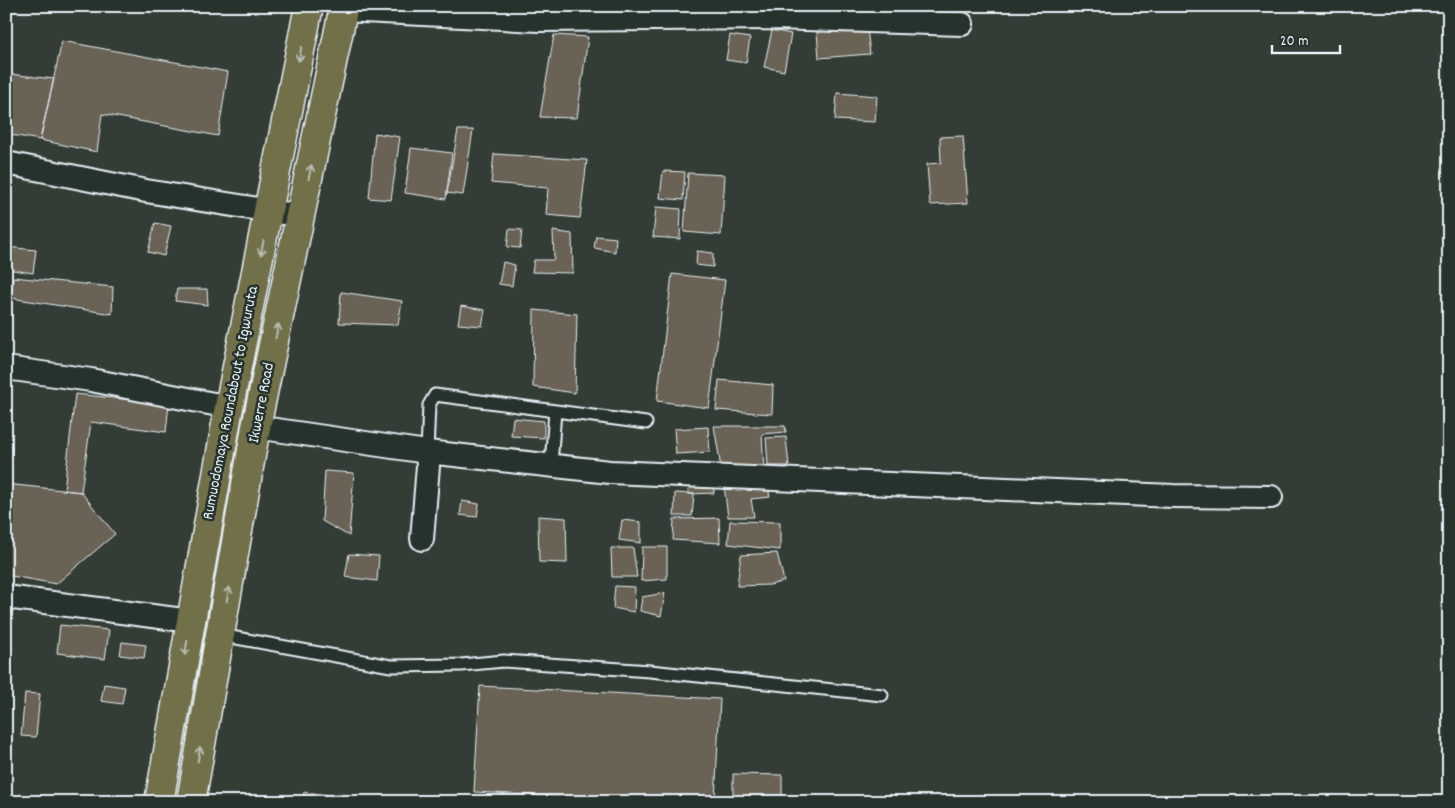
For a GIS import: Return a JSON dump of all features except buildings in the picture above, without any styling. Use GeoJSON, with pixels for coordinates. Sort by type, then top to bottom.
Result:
{"type":"FeatureCollection","features":[{"type":"Feature","properties":{"kind":"main road","name":"Rumuodomaya Roundabout to Igwuruta"},"geometry":{"type":"LineString","coordinates":[[159,802],[229,407],[309,6]]}},
{"type":"Feature","properties":{"kind":"main road","name":"Ikwerre Road"},"geometry":{"type":"LineString","coordinates":[[190,802],[256,427],[343,8]]}},
{"type":"Feature","properties":{"kind":"street"},"geometry":{"type":"LineString","coordinates":[[343,8],[539,20],[774,18],[962,24]]}},
{"type":"Feature","properties":{"kind":"street"},"geometry":{"type":"LineString","coordinates":[[6,163],[146,191],[301,216]]}},
{"type":"Feature","properties":{"kind":"street"},"geometry":{"type":"LineString","coordinates":[[6,368],[91,380],[229,407]]}},
{"type":"Feature","properties":{"kind":"street"},"geometry":{"type":"LineString","coordinates":[[256,427],[427,452],[610,472],[1173,496],[1271,497]]}},
{"type":"Feature","properties":{"kind":"street"},"geometry":{"type":"LineString","coordinates":[[422,539],[428,466],[427,452]]}},
{"type":"Feature","properties":{"kind":"street"},"geometry":{"type":"LineString","coordinates":[[6,597],[191,621]]}},
{"type":"Feature","properties":{"kind":"lane"},"geometry":{"type":"LineString","coordinates":[[427,452],[429,405],[435,395],[646,423]]}},
{"type":"Feature","properties":{"kind":"lane"},"geometry":{"type":"LineString","coordinates":[[551,465],[555,411]]}},
{"type":"Feature","properties":{"kind":"lane"},"geometry":{"type":"LineString","coordinates":[[220,635],[391,666],[461,665],[504,661],[650,671],[882,695]]}}]}
